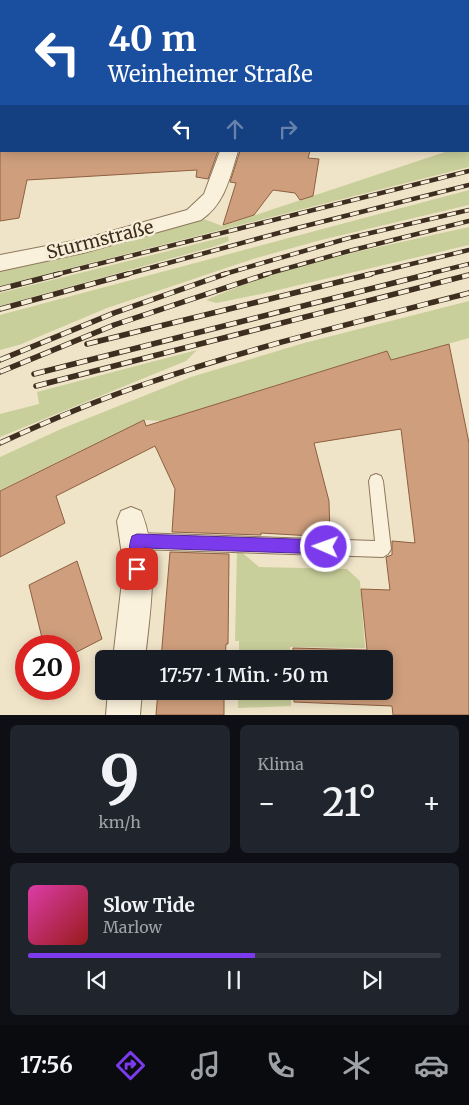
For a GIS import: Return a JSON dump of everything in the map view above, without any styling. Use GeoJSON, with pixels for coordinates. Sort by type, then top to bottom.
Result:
{"type":"FeatureCollection","features":[{"type":"Feature","properties":{"kind":"street","name":"Sturmstraße"},"geometry":{"type":"LineString","coordinates":[[0,263],[83,246],[199,212],[212,199],[229,152]]}},
{"type":"Feature","properties":{"kind":"street"},"geometry":{"type":"LineString","coordinates":[[130,650],[137,583],[134,531]]}},
{"type":"Feature","properties":{"kind":"street"},"geometry":{"type":"LineString","coordinates":[[122,715],[124,700]]}},
{"type":"Feature","properties":{"kind":"lane"},"geometry":{"type":"LineString","coordinates":[[134,531],[383,549],[376,481]]}},
{"type":"Feature","properties":{"kind":"green space"},"geometry":{"type":"Polygon","coordinates":[[[445,152],[469,152],[469,167],[0,286],[0,268],[137,239],[204,219],[222,226],[445,152]]]}},
{"type":"Feature","properties":{"kind":"green space"},"geometry":{"type":"Polygon","coordinates":[[[469,190],[469,205],[321,240],[253,259],[107,308],[19,345],[0,350],[0,315],[469,190]]]}},
{"type":"Feature","properties":{"kind":"green space"},"geometry":{"type":"Polygon","coordinates":[[[469,227],[469,245],[261,294],[216,303],[206,300],[238,287],[302,266],[469,227]]]}},
{"type":"Feature","properties":{"kind":"green space"},"geometry":{"type":"Polygon","coordinates":[[[228,236],[229,241],[216,246],[0,306],[0,293],[228,236]]]}},
{"type":"Feature","properties":{"kind":"green space"},"geometry":{"type":"Polygon","coordinates":[[[469,301],[469,338],[391,360],[386,351],[162,421],[144,420],[0,490],[0,457],[61,429],[191,377],[304,343],[469,301]]]}},
{"type":"Feature","properties":{"kind":"green space"},"geometry":{"type":"Polygon","coordinates":[[[197,350],[186,361],[0,437],[0,414],[39,404],[37,392],[197,350]]]}},
{"type":"Feature","properties":{"kind":"green space"},"geometry":{"type":"Polygon","coordinates":[[[237,548],[259,567],[347,569],[360,581],[365,648],[290,647],[290,650],[239,650],[239,641],[235,641],[237,548]]]}},
{"type":"Feature","properties":{"kind":"green space"},"geometry":{"type":"Polygon","coordinates":[[[238,700],[291,700],[291,706],[238,708],[238,700]]]}},
{"type":"Feature","properties":{"kind":"building"},"geometry":{"type":"Polygon","coordinates":[[[0,152],[218,152],[208,179],[196,177],[197,170],[27,180],[19,218],[0,221],[0,152]]]}},
{"type":"Feature","properties":{"kind":"building"},"geometry":{"type":"Polygon","coordinates":[[[240,152],[310,152],[308,158],[319,159],[313,196],[300,200],[295,193],[273,190],[254,215],[223,225],[236,183],[230,182],[240,152]]]}},
{"type":"Feature","properties":{"kind":"building"},"geometry":{"type":"Polygon","coordinates":[[[449,344],[469,443],[469,715],[393,715],[392,706],[294,702],[294,700],[393,700],[393,650],[367,650],[361,589],[390,590],[386,557],[392,555],[392,541],[415,543],[401,429],[314,443],[329,501],[330,537],[261,533],[261,535],[172,532],[175,489],[155,446],[56,496],[65,523],[0,557],[0,491],[144,420],[146,426],[387,351],[391,360],[449,344]]]}},
{"type":"Feature","properties":{"kind":"building"},"geometry":{"type":"Polygon","coordinates":[[[170,552],[229,554],[228,644],[226,644],[226,650],[162,650],[170,552]]]}},
{"type":"Feature","properties":{"kind":"building"},"geometry":{"type":"Polygon","coordinates":[[[77,561],[102,639],[80,650],[80,635],[41,635],[29,585],[77,561]]]}},
{"type":"Feature","properties":{"kind":"building"},"geometry":{"type":"Polygon","coordinates":[[[293,648],[367,650],[293,650],[293,648]]]}},
{"type":"Feature","properties":{"kind":"building"},"geometry":{"type":"Polygon","coordinates":[[[157,700],[224,700],[224,715],[156,715],[157,700]]]}},
{"type":"Feature","properties":{"kind":"railway"},"geometry":{"type":"LineString","coordinates":[[54,275],[469,171]]}},
{"type":"Feature","properties":{"kind":"railway"},"geometry":{"type":"LineString","coordinates":[[124,275],[297,228],[469,185]]}},
{"type":"Feature","properties":{"kind":"railway"},"geometry":{"type":"LineString","coordinates":[[221,275],[349,238],[469,210]]}},
{"type":"Feature","properties":{"kind":"railway"},"geometry":{"type":"LineString","coordinates":[[263,275],[469,221]]}},
{"type":"Feature","properties":{"kind":"railway"},"geometry":{"type":"LineString","coordinates":[[366,275],[469,250]]}},
{"type":"Feature","properties":{"kind":"railway"},"geometry":{"type":"LineString","coordinates":[[424,275],[469,264]]}},
{"type":"Feature","properties":{"kind":"railway"},"geometry":{"type":"LineString","coordinates":[[0,289],[59,274]]}},
{"type":"Feature","properties":{"kind":"railway"},"geometry":{"type":"LineString","coordinates":[[0,309],[128,274]]}},
{"type":"Feature","properties":{"kind":"railway"},"geometry":{"type":"LineString","coordinates":[[0,360],[114,313],[225,274]]}},
{"type":"Feature","properties":{"kind":"railway"},"geometry":{"type":"LineString","coordinates":[[0,372],[114,325],[267,274]]}},
{"type":"Feature","properties":{"kind":"railway"},"geometry":{"type":"LineString","coordinates":[[87,344],[371,274]]}},
{"type":"Feature","properties":{"kind":"railway"},"geometry":{"type":"LineString","coordinates":[[34,374],[429,274]]}},
{"type":"Feature","properties":{"kind":"railway"},"geometry":{"type":"LineString","coordinates":[[36,386],[469,275]]}},
{"type":"Feature","properties":{"kind":"railway"},"geometry":{"type":"LineString","coordinates":[[0,443],[91,404],[188,370],[307,335],[469,293]]}},
{"type":"Feature","properties":{"kind":"route"},"geometry":{"type":"LineString","coordinates":[[137,569],[137,541],[326,547]]}}]}
